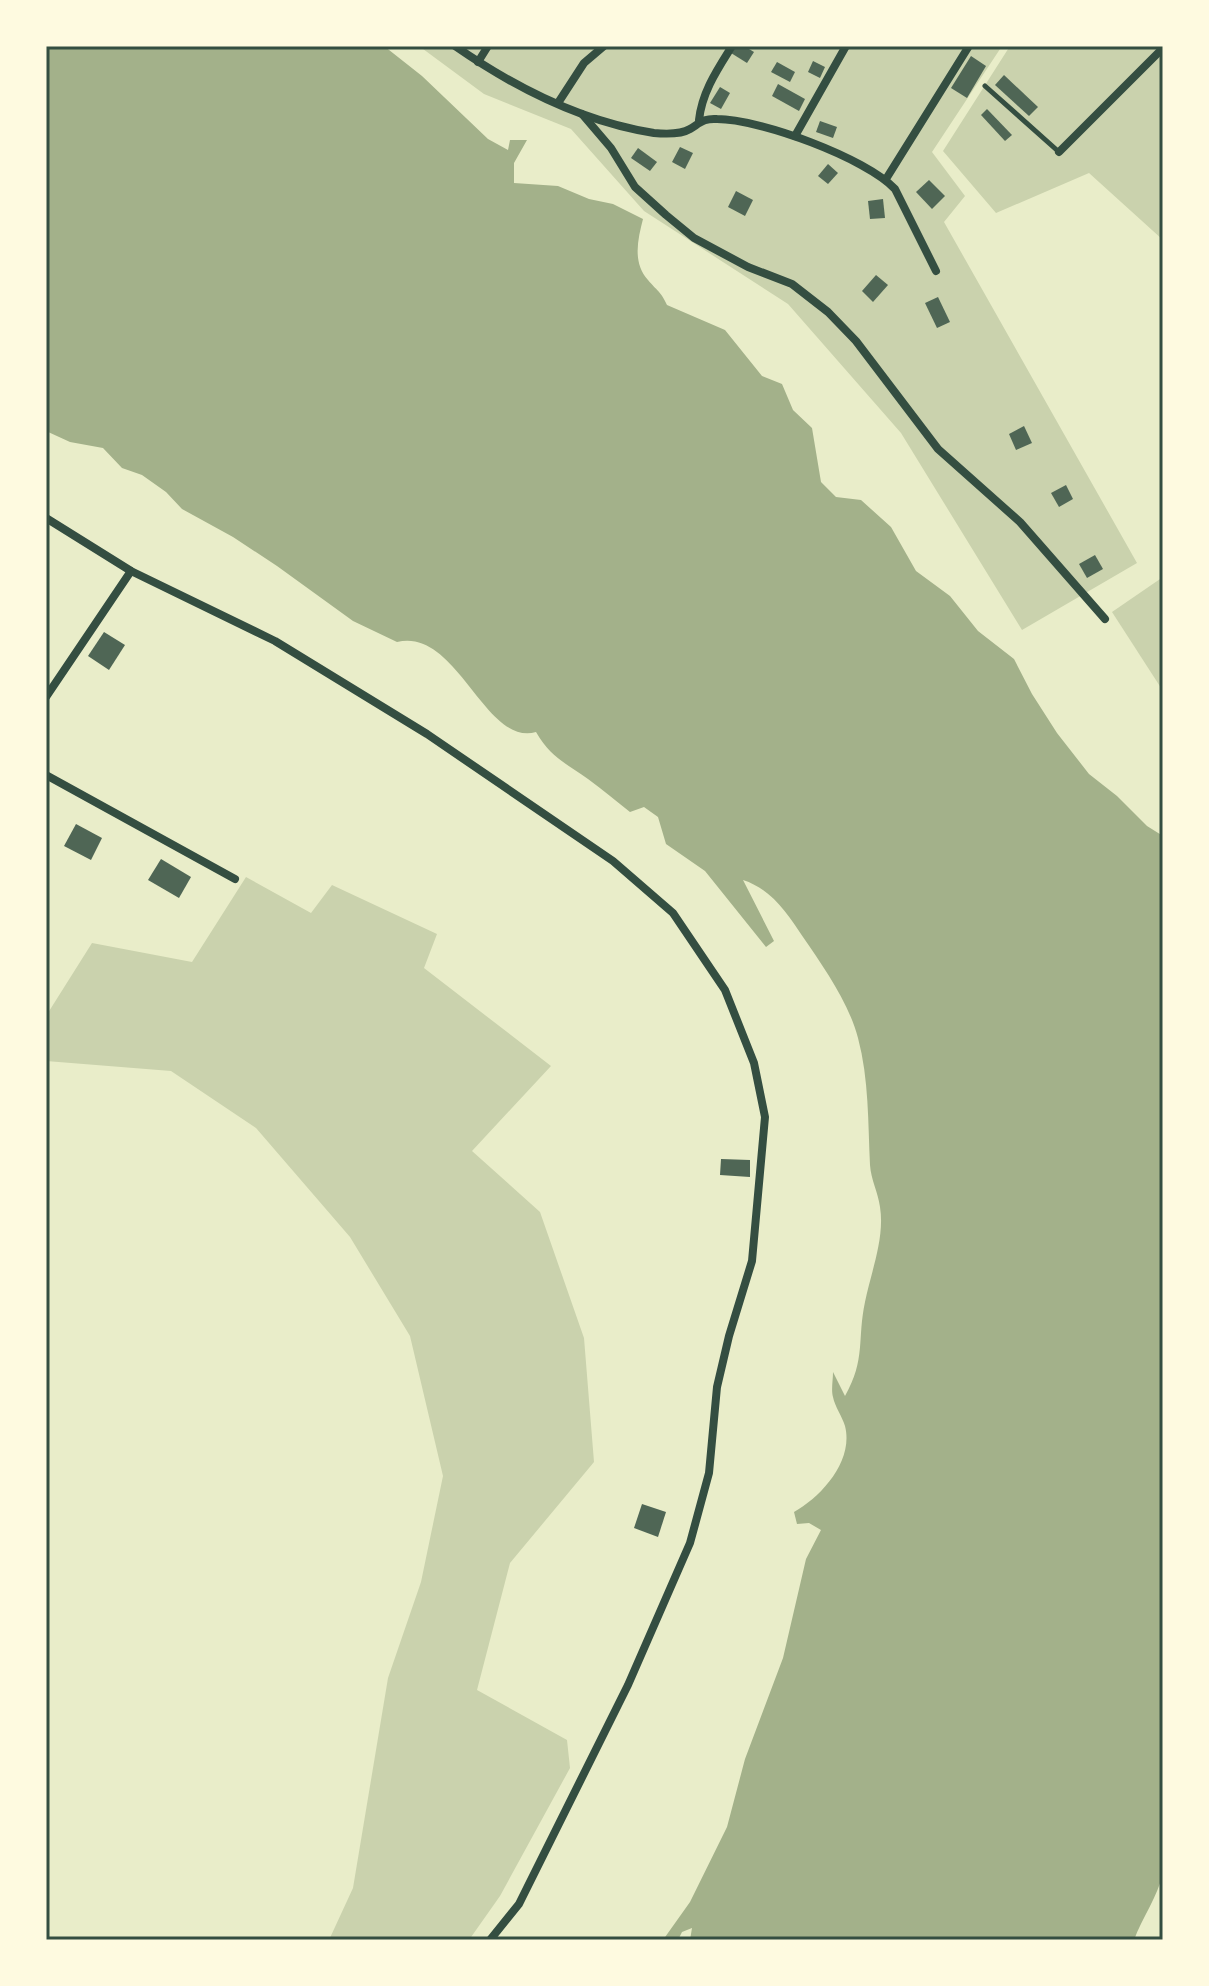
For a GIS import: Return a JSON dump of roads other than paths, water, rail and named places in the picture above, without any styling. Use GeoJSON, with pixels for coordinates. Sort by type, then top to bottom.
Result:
{"type":"FeatureCollection","features":[{"type":"Feature","properties":{"kind":"street"},"geometry":{"type":"LineString","coordinates":[[455,46],[521,87],[582,114],[658,133],[680,133],[689,130],[699,120],[701,104],[711,79],[732,46]]}},
{"type":"Feature","properties":{"kind":"street"},"geometry":{"type":"LineString","coordinates":[[478,62],[488,46]]}},
{"type":"Feature","properties":{"kind":"street"},"geometry":{"type":"LineString","coordinates":[[558,103],[584,63],[604,46]]}},
{"type":"Feature","properties":{"kind":"street"},"geometry":{"type":"LineString","coordinates":[[795,136],[846,46]]}},
{"type":"Feature","properties":{"kind":"street"},"geometry":{"type":"LineString","coordinates":[[886,179],[969,46]]}},
{"type":"Feature","properties":{"kind":"street"},"geometry":{"type":"LineString","coordinates":[[1059,152],[1163,48]]}},
{"type":"Feature","properties":{"kind":"street"},"geometry":{"type":"LineString","coordinates":[[582,114],[611,148],[635,187],[675,223],[694,238],[748,267],[792,284],[828,312],[856,341],[938,449],[1020,522],[1105,619]]}},
{"type":"Feature","properties":{"kind":"street"},"geometry":{"type":"LineString","coordinates":[[699,120],[752,123],[795,136],[886,179],[895,189],[936,271]]}},
{"type":"Feature","properties":{"kind":"street"},"geometry":{"type":"LineString","coordinates":[[46,518],[131,571],[275,641],[427,734],[613,861],[673,913],[725,990],[754,1063],[765,1117],[752,1261],[717,1387],[709,1473],[690,1543],[628,1685],[519,1904],[490,1940]]}},
{"type":"Feature","properties":{"kind":"street"},"geometry":{"type":"LineString","coordinates":[[46,697],[131,571]]}},
{"type":"Feature","properties":{"kind":"street"},"geometry":{"type":"LineString","coordinates":[[46,775],[235,879]]}},
{"type":"Feature","properties":{"kind":"lane"},"geometry":{"type":"LineString","coordinates":[[985,86],[1059,152]]}}]}
